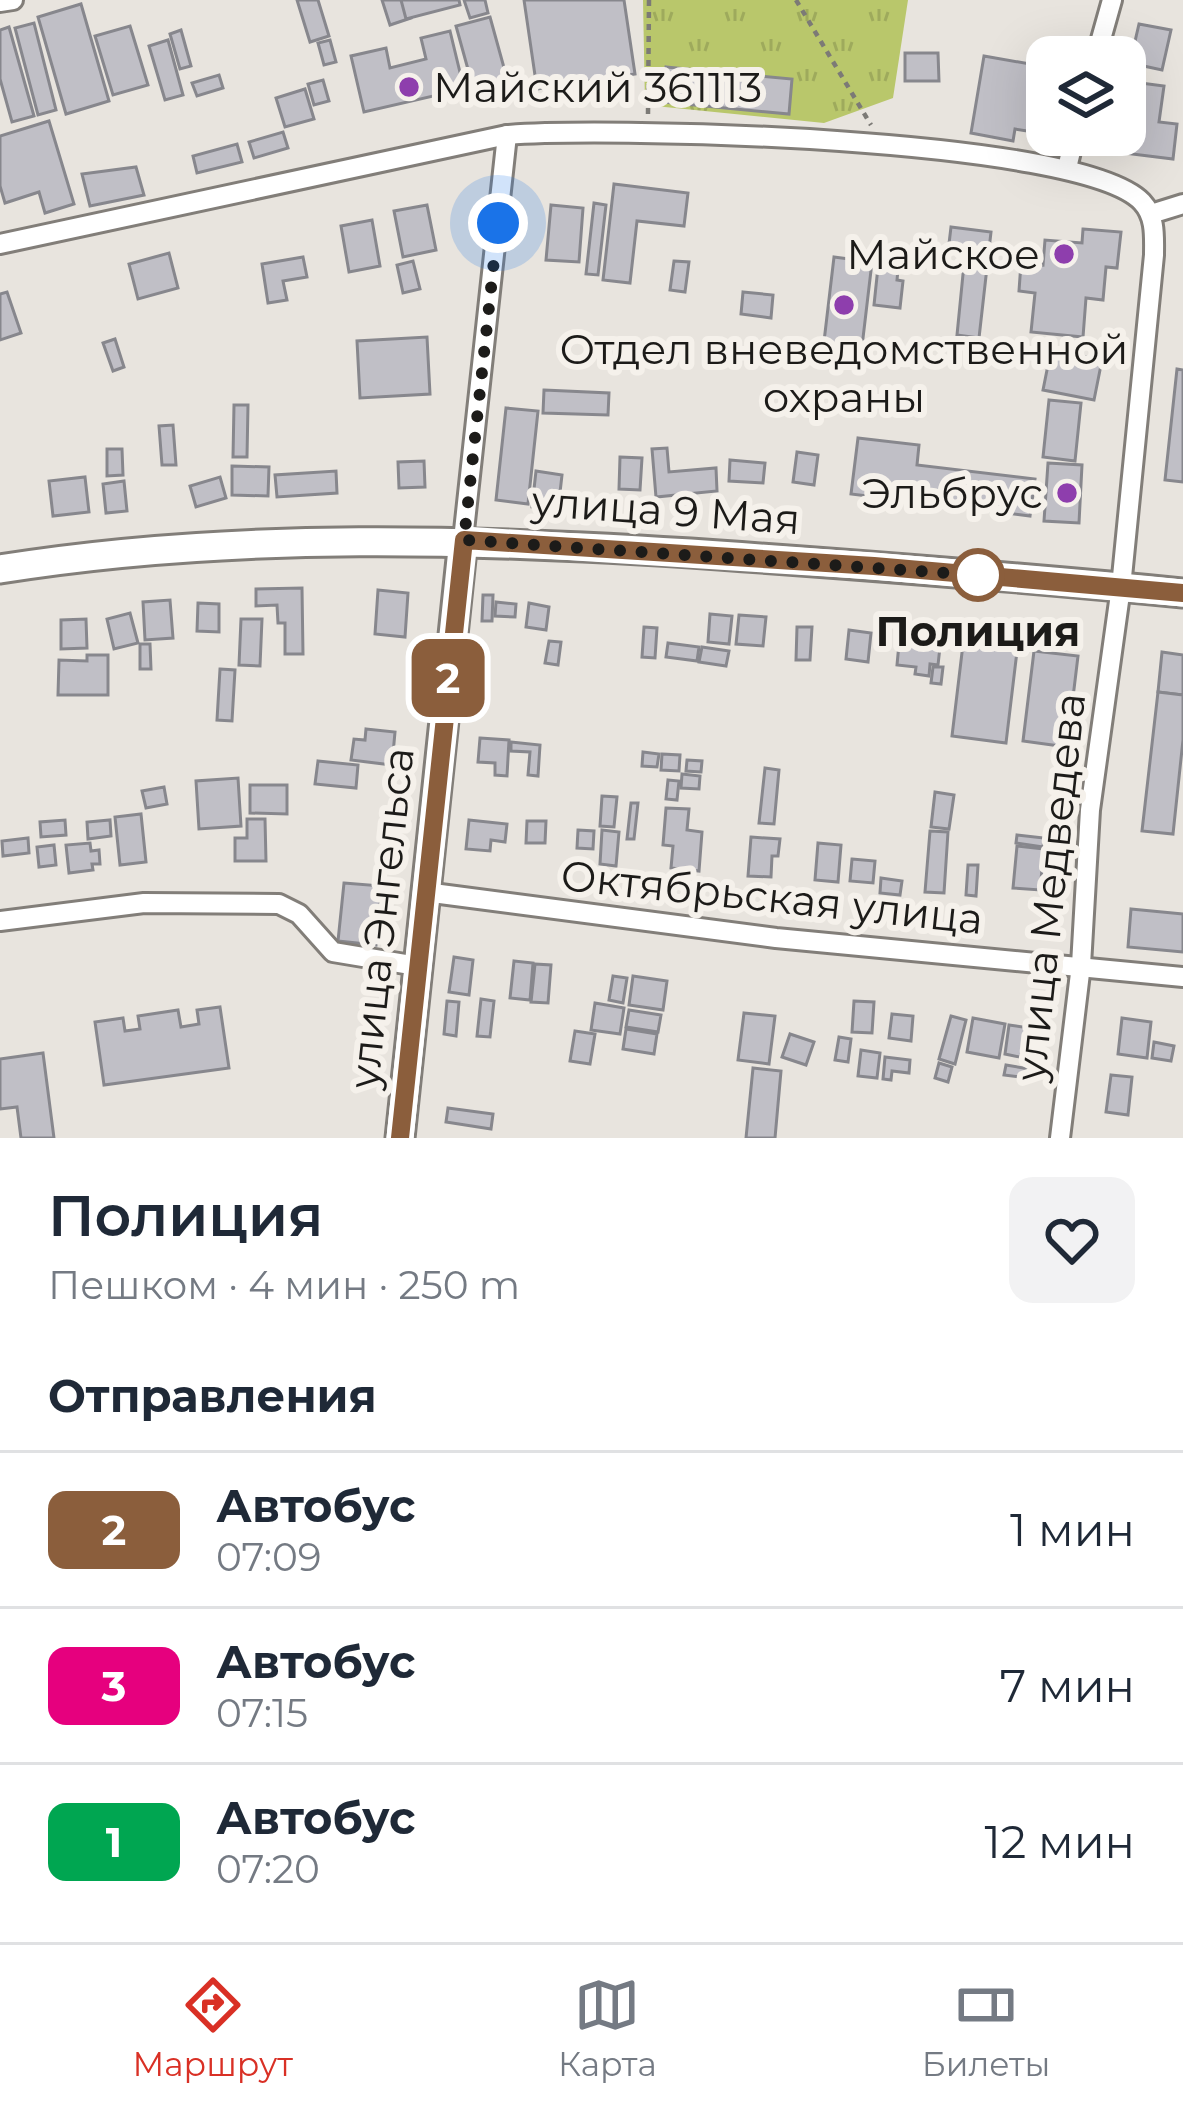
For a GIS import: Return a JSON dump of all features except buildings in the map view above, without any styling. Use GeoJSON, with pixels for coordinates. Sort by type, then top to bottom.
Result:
{"type":"FeatureCollection","features":[{"type":"Feature","properties":{"kind":"street"},"geometry":{"type":"LineString","coordinates":[[0,2],[13,0]]}},
{"type":"Feature","properties":{"kind":"street"},"geometry":{"type":"LineString","coordinates":[[1102,36],[1112,0]]}},
{"type":"Feature","properties":{"kind":"street"},"geometry":{"type":"LineString","coordinates":[[0,244],[507,135],[572,130],[1001,157],[1066,168],[1126,190],[1151,214],[1183,204]]}},
{"type":"Feature","properties":{"kind":"street","name":"улица Энгельса"},"geometry":{"type":"LineString","coordinates":[[400,1138],[507,135]]}},
{"type":"Feature","properties":{"kind":"street"},"geometry":{"type":"LineString","coordinates":[[1066,168],[1070,156]]}},
{"type":"Feature","properties":{"kind":"street","name":"улица Медведева"},"geometry":{"type":"LineString","coordinates":[[1060,1138],[1081,964],[1090,810],[1120,586],[1154,255],[1151,214]]}},
{"type":"Feature","properties":{"kind":"street","name":"улица 9 Мая"},"geometry":{"type":"LineString","coordinates":[[0,569],[223,548],[464,540],[874,566],[1183,592]]}},
{"type":"Feature","properties":{"kind":"street","name":"Октябрьская улица"},"geometry":{"type":"LineString","coordinates":[[425,892],[776,938],[1183,976]]}},
{"type":"Feature","properties":{"kind":"street"},"geometry":{"type":"LineString","coordinates":[[0,921],[144,903],[279,904],[298,914],[332,952],[417,966]]}},
{"type":"Feature","properties":{"kind":"path"},"geometry":{"type":"LineString","coordinates":[[648,132],[649,0]]}},
{"type":"Feature","properties":{"kind":"path"},"geometry":{"type":"LineString","coordinates":[[796,0],[883,146]]}},
{"type":"Feature","properties":{"kind":"green space"},"geometry":{"type":"Polygon","coordinates":[[[643,0],[908,0],[893,98],[824,123],[645,105],[643,0]]]}},
{"type":"Feature","properties":{"kind":"bus line","name":"2"},"geometry":{"type":"LineString","coordinates":[[400,1138],[464,540],[874,566],[1183,593]]}},
{"type":"Feature","properties":{"kind":"place","name":"Майский 361113"},"geometry":{"type":"Point","coordinates":[409,87]}},
{"type":"Feature","properties":{"kind":"place","name":"Майское"},"geometry":{"type":"Point","coordinates":[1064,254]}},
{"type":"Feature","properties":{"kind":"place","name":"Отдел вневедомственной охраны"},"geometry":{"type":"Point","coordinates":[844,305]}},
{"type":"Feature","properties":{"kind":"place","name":"Эльбрус"},"geometry":{"type":"Point","coordinates":[1067,493]}},
{"type":"Feature","properties":{"kind":"place","name":"Полиция"},"geometry":{"type":"Point","coordinates":[978,575]}},
{"type":"Feature","properties":{"kind":"route"},"geometry":{"type":"LineString","coordinates":[[498,223],[464,540],[978,575]]}}]}
